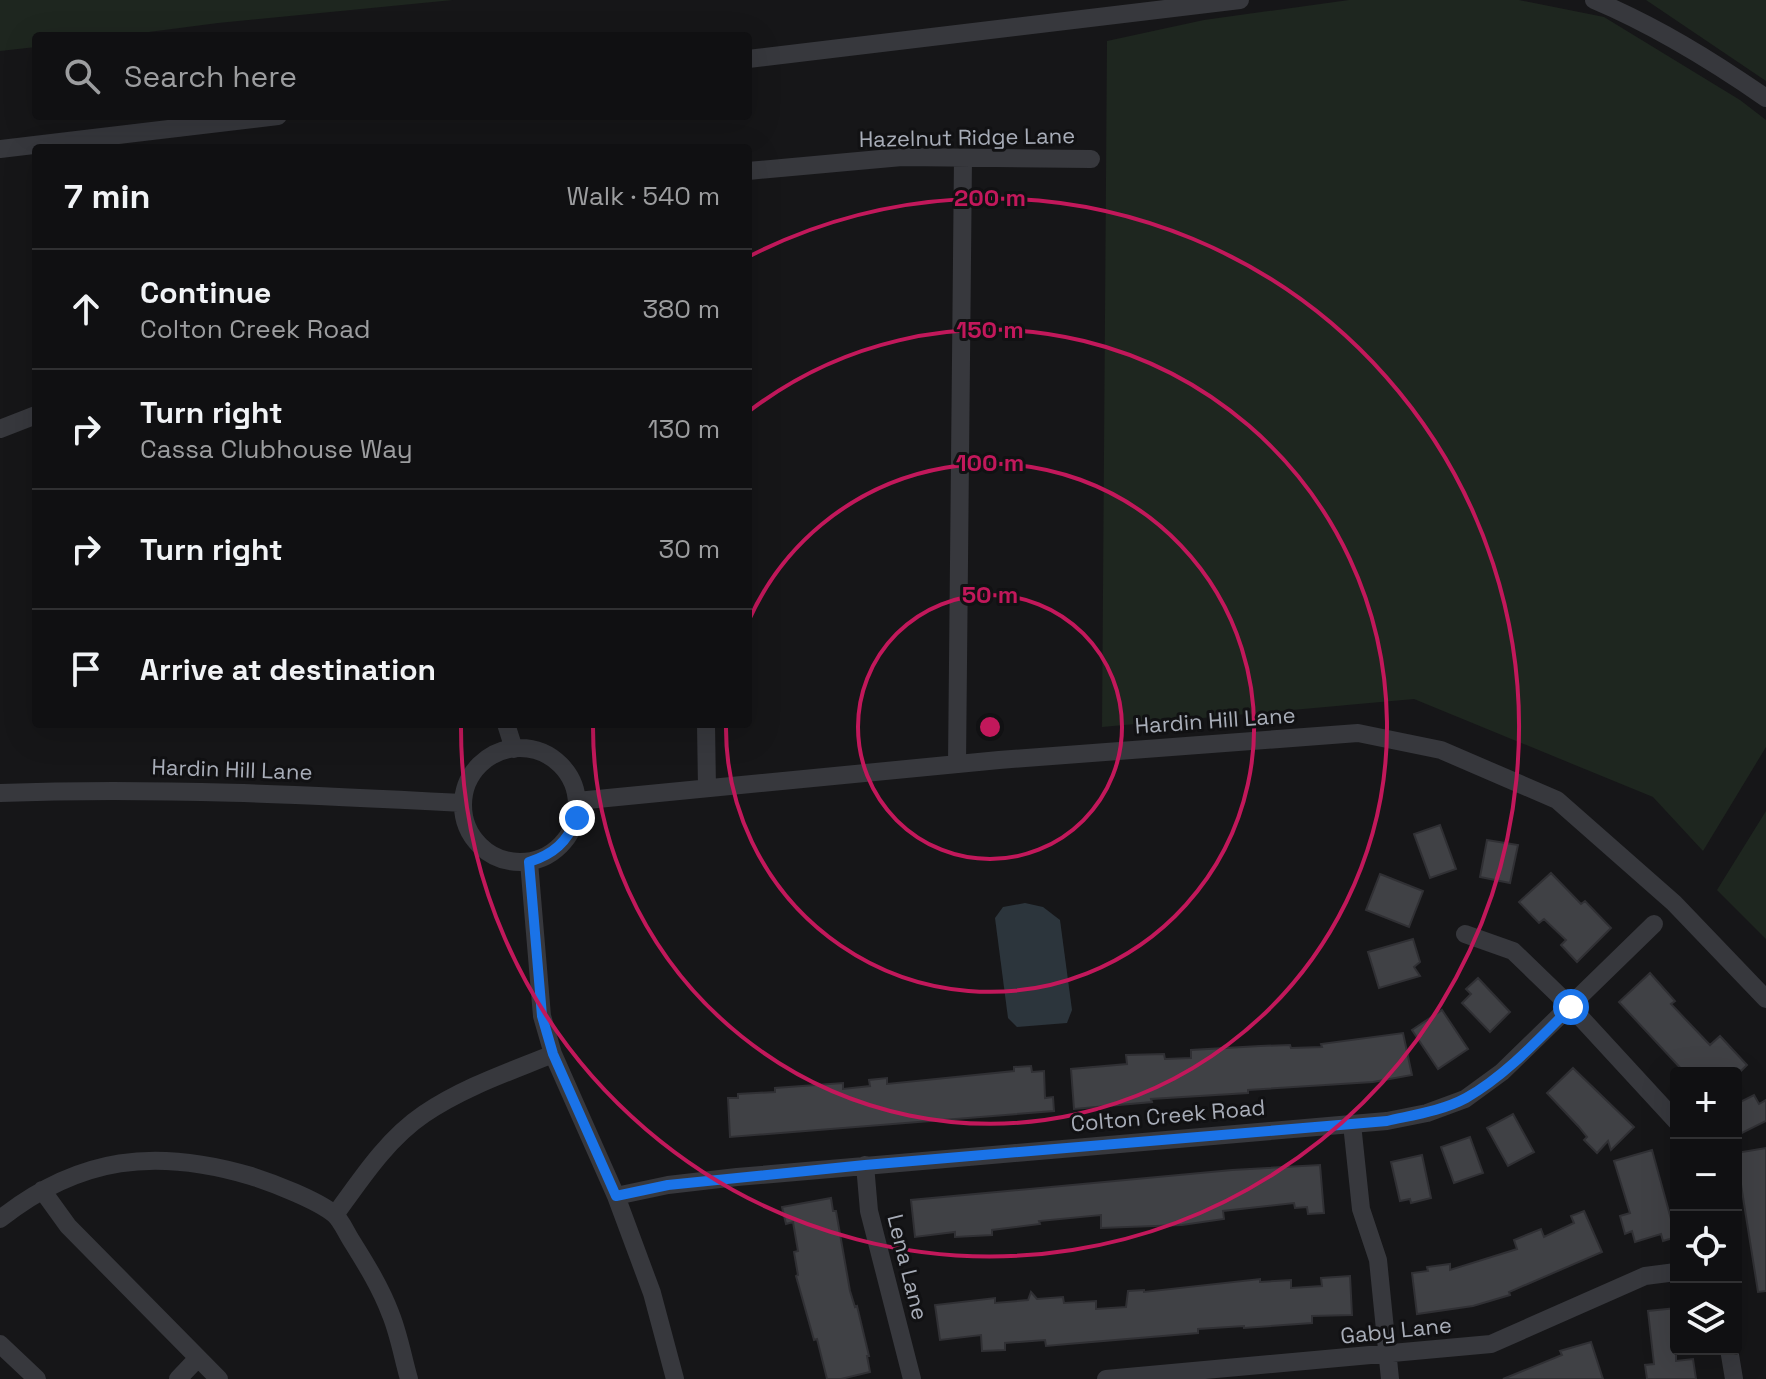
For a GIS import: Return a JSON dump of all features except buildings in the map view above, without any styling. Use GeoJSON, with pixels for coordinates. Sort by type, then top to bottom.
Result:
{"type":"FeatureCollection","features":[{"type":"Feature","properties":{"kind":"street"},"geometry":{"type":"LineString","coordinates":[[752,59],[1240,0]]}},
{"type":"Feature","properties":{"kind":"street"},"geometry":{"type":"LineString","coordinates":[[1594,0],[1643,21],[1766,98]]}},
{"type":"Feature","properties":{"kind":"street"},"geometry":{"type":"LineString","coordinates":[[42,144],[244,120]]}},
{"type":"Feature","properties":{"kind":"street"},"geometry":{"type":"LineString","coordinates":[[0,149],[32,145]]}},
{"type":"Feature","properties":{"kind":"street","name":"Hazelnut Ridge Lane"},"geometry":{"type":"LineString","coordinates":[[752,171],[902,157],[1091,159]]}},
{"type":"Feature","properties":{"kind":"street"},"geometry":{"type":"LineString","coordinates":[[957,764],[963,158]]}},
{"type":"Feature","properties":{"kind":"street"},"geometry":{"type":"LineString","coordinates":[[0,429],[32,417]]}},
{"type":"Feature","properties":{"kind":"street"},"geometry":{"type":"LineString","coordinates":[[507,728],[514,749]]}},
{"type":"Feature","properties":{"kind":"street"},"geometry":{"type":"LineString","coordinates":[[706,728],[707,788]]}},
{"type":"Feature","properties":{"kind":"street","name":"Hardin Hill Lane"},"geometry":{"type":"LineString","coordinates":[[577,801],[957,764],[1358,733],[1441,750],[1557,800],[1674,903],[1766,999]]}},
{"type":"Feature","properties":{"kind":"street"},"geometry":{"type":"LineString","coordinates":[[514,749],[532,749],[549,756],[564,768],[573,783],[577,801],[577,818],[570,834],[553,852],[529,862],[504,860],[482,848],[468,828],[463,803],[473,773],[484,761],[514,749]]}},
{"type":"Feature","properties":{"kind":"street","name":"Hardin Hill Lane"},"geometry":{"type":"LineString","coordinates":[[0,793],[84,790],[264,793],[463,803]]}},
{"type":"Feature","properties":{"kind":"street"},"geometry":{"type":"LineString","coordinates":[[529,862],[542,1016],[553,1054],[616,1196],[652,1293],[675,1379]]}},
{"type":"Feature","properties":{"kind":"street","name":"Colton Creek Road"},"geometry":{"type":"LineString","coordinates":[[616,1196],[668,1185],[865,1165],[1387,1121],[1427,1113],[1465,1099],[1502,1072],[1654,924]]}},
{"type":"Feature","properties":{"kind":"street"},"geometry":{"type":"LineString","coordinates":[[1465,934],[1513,951],[1571,1007],[1670,1114]]}},
{"type":"Feature","properties":{"kind":"street"},"geometry":{"type":"LineString","coordinates":[[335,1215],[380,1154],[422,1115],[473,1086],[553,1054]]}},
{"type":"Feature","properties":{"kind":"street"},"geometry":{"type":"LineString","coordinates":[[1352,1124],[1361,1209],[1378,1260],[1390,1379]]}},
{"type":"Feature","properties":{"kind":"street"},"geometry":{"type":"LineString","coordinates":[[0,1219],[42,1190],[90,1168],[145,1159],[175,1160],[222,1168],[278,1184],[335,1215],[370,1271],[391,1315],[409,1379]]}},
{"type":"Feature","properties":{"kind":"street","name":"Lena Lane"},"geometry":{"type":"LineString","coordinates":[[865,1165],[869,1211],[912,1379]]}},
{"type":"Feature","properties":{"kind":"street"},"geometry":{"type":"LineString","coordinates":[[42,1190],[68,1226],[219,1379]]}},
{"type":"Feature","properties":{"kind":"street","name":"Gaby Lane"},"geometry":{"type":"LineString","coordinates":[[1106,1379],[1491,1344],[1632,1281],[1670,1273]]}},
{"type":"Feature","properties":{"kind":"street"},"geometry":{"type":"LineString","coordinates":[[0,1344],[37,1379]]}},
{"type":"Feature","properties":{"kind":"street"},"geometry":{"type":"LineString","coordinates":[[1730,1355],[1734,1379]]}},
{"type":"Feature","properties":{"kind":"street"},"geometry":{"type":"LineString","coordinates":[[178,1379],[197,1359]]}},
{"type":"Feature","properties":{"kind":"shaded area"},"geometry":{"type":"Polygon","coordinates":[[[0,0],[453,0],[149,32],[32,32],[32,47],[0,51],[0,0]]]}},
{"type":"Feature","properties":{"kind":"shaded area"},"geometry":{"type":"Polygon","coordinates":[[[1349,0],[1519,0],[1604,17],[1740,100],[1766,120],[1766,747],[1703,851],[1653,797],[1414,699],[1102,727],[1107,41],[1204,20],[1349,0]]]}},
{"type":"Feature","properties":{"kind":"shaded area"},"geometry":{"type":"Polygon","coordinates":[[[1646,0],[1766,0],[1766,81],[1646,0]]]}},
{"type":"Feature","properties":{"kind":"shaded area"},"geometry":{"type":"Polygon","coordinates":[[[1766,811],[1766,939],[1717,890],[1766,811]]]}},
{"type":"Feature","properties":{"kind":"shaded area"},"geometry":{"type":"Polygon","coordinates":[[[1025,903],[1043,907],[1060,920],[1072,1010],[1067,1023],[1017,1027],[1008,1018],[995,918],[1003,907],[1025,903]]]}},
{"type":"Feature","properties":{"kind":"route"},"geometry":{"type":"LineString","coordinates":[[577,818],[560,847],[546,857],[529,862],[535,951],[542,1016],[553,1054],[616,1196],[668,1185],[737,1177],[1387,1121],[1427,1113],[1465,1099],[1502,1072],[1571,1007]]}}]}
